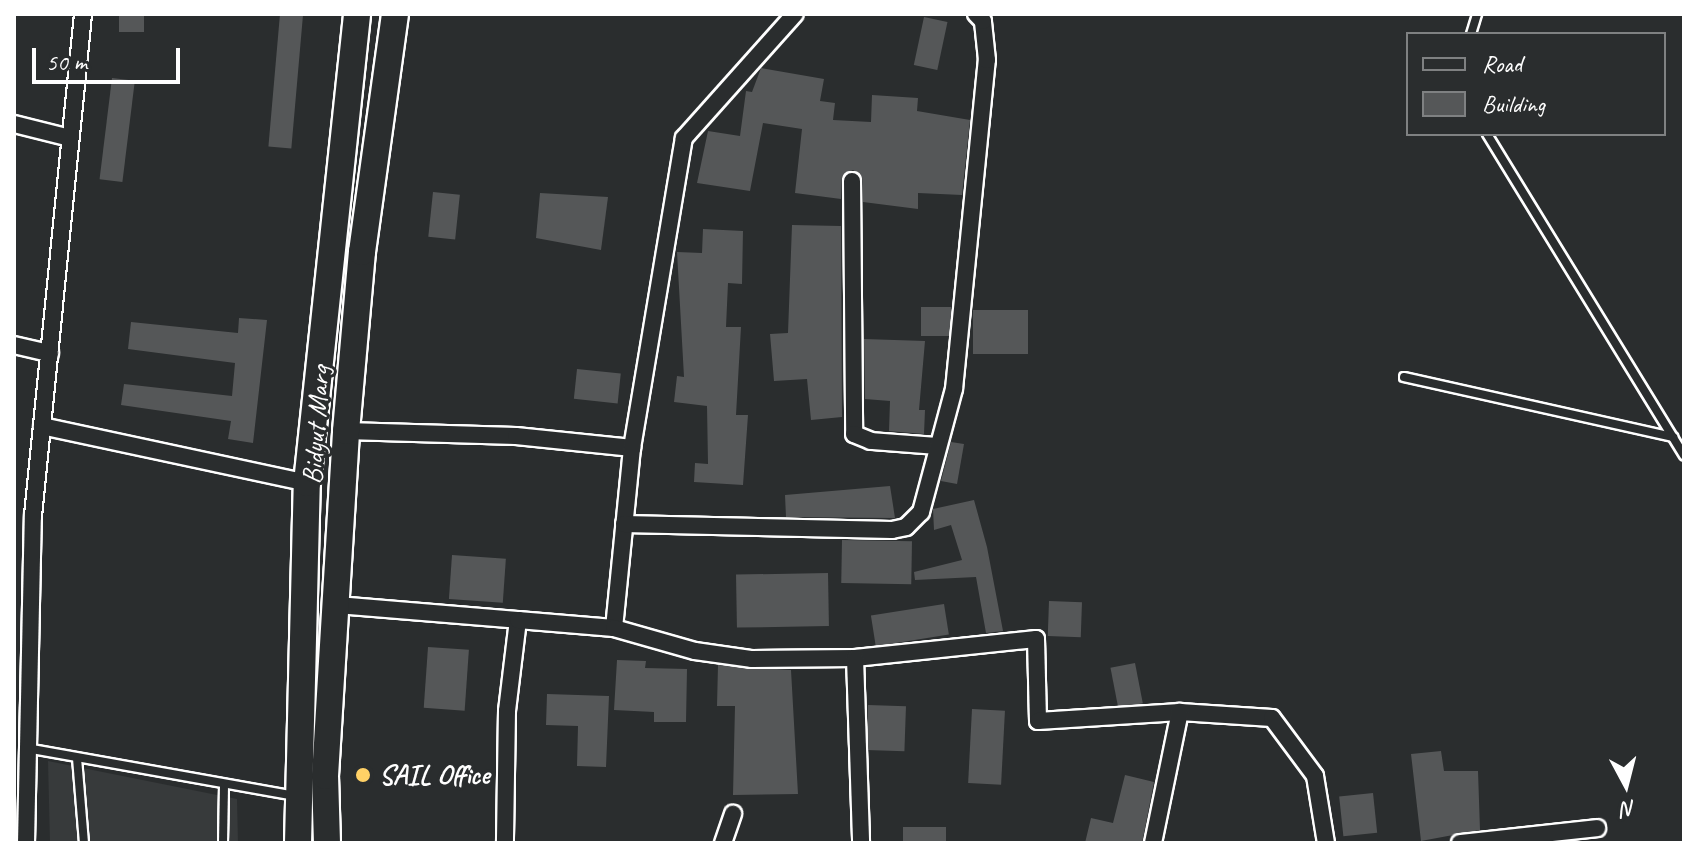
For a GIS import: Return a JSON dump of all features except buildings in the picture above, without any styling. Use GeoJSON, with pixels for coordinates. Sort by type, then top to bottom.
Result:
{"type":"FeatureCollection","features":[{"type":"Feature","properties":{"kind":"main road","name":"Bidyut Marg"},"geometry":{"type":"LineString","coordinates":[[298,843],[307,483],[357,14]]}},
{"type":"Feature","properties":{"kind":"main road","name":"Bidyut Marg"},"geometry":{"type":"LineString","coordinates":[[327,843],[346,431],[362,252],[395,14]]}},
{"type":"Feature","properties":{"kind":"main road"},"geometry":{"type":"LineString","coordinates":[[352,43],[390,49]]}},
{"type":"Feature","properties":{"kind":"street"},"geometry":{"type":"LineString","coordinates":[[26,843],[25,748],[42,426],[66,137],[83,14]]}},
{"type":"Feature","properties":{"kind":"street"},"geometry":{"type":"LineString","coordinates":[[614,628],[632,448],[684,138],[795,14]]}},
{"type":"Feature","properties":{"kind":"street"},"geometry":{"type":"LineString","coordinates":[[624,524],[906,527],[921,512],[936,446],[954,389],[987,60],[983,21],[976,14]]}},
{"type":"Feature","properties":{"kind":"street"},"geometry":{"type":"LineString","coordinates":[[14,124],[66,137]]}},
{"type":"Feature","properties":{"kind":"street"},"geometry":{"type":"LineString","coordinates":[[852,181],[854,434],[871,441],[936,446]]}},
{"type":"Feature","properties":{"kind":"street"},"geometry":{"type":"LineString","coordinates":[[14,345],[50,353]]}},
{"type":"Feature","properties":{"kind":"street"},"geometry":{"type":"LineString","coordinates":[[42,426],[307,483]]}},
{"type":"Feature","properties":{"kind":"street"},"geometry":{"type":"LineString","coordinates":[[346,431],[516,436],[632,448]]}},
{"type":"Feature","properties":{"kind":"street"},"geometry":{"type":"LineString","coordinates":[[336,605],[614,628],[720,656],[855,658],[1036,639],[1038,721],[1180,712],[1272,718],[1315,776],[1326,843]]}},
{"type":"Feature","properties":{"kind":"street"},"geometry":{"type":"LineString","coordinates":[[505,843],[507,711],[518,620]]}},
{"type":"Feature","properties":{"kind":"street"},"geometry":{"type":"LineString","coordinates":[[855,658],[861,843]]}},
{"type":"Feature","properties":{"kind":"street"},"geometry":{"type":"LineString","coordinates":[[1153,843],[1180,712]]}},
{"type":"Feature","properties":{"kind":"street"},"geometry":{"type":"LineString","coordinates":[[723,843],[733,814]]}},
{"type":"Feature","properties":{"kind":"street"},"geometry":{"type":"LineString","coordinates":[[1460,843],[1597,828]]}},
{"type":"Feature","properties":{"kind":"lane"},"geometry":{"type":"LineString","coordinates":[[1488,136],[1684,455]]}},
{"type":"Feature","properties":{"kind":"lane"},"geometry":{"type":"LineString","coordinates":[[1404,377],[1673,437]]}},
{"type":"Feature","properties":{"kind":"lane"},"geometry":{"type":"LineString","coordinates":[[25,748],[297,796]]}},
{"type":"Feature","properties":{"kind":"lane"},"geometry":{"type":"LineString","coordinates":[[77,758],[84,843]]}},
{"type":"Feature","properties":{"kind":"lane"},"geometry":{"type":"LineString","coordinates":[[223,843],[224,784]]}},
{"type":"Feature","properties":{"kind":"shaded area"},"geometry":{"type":"Polygon","coordinates":[[[48,761],[237,799],[238,843],[50,843],[48,761]]]}},
{"type":"Feature","properties":{"kind":"place","name":"SAIL Office"},"geometry":{"type":"Point","coordinates":[363,775]}}]}
